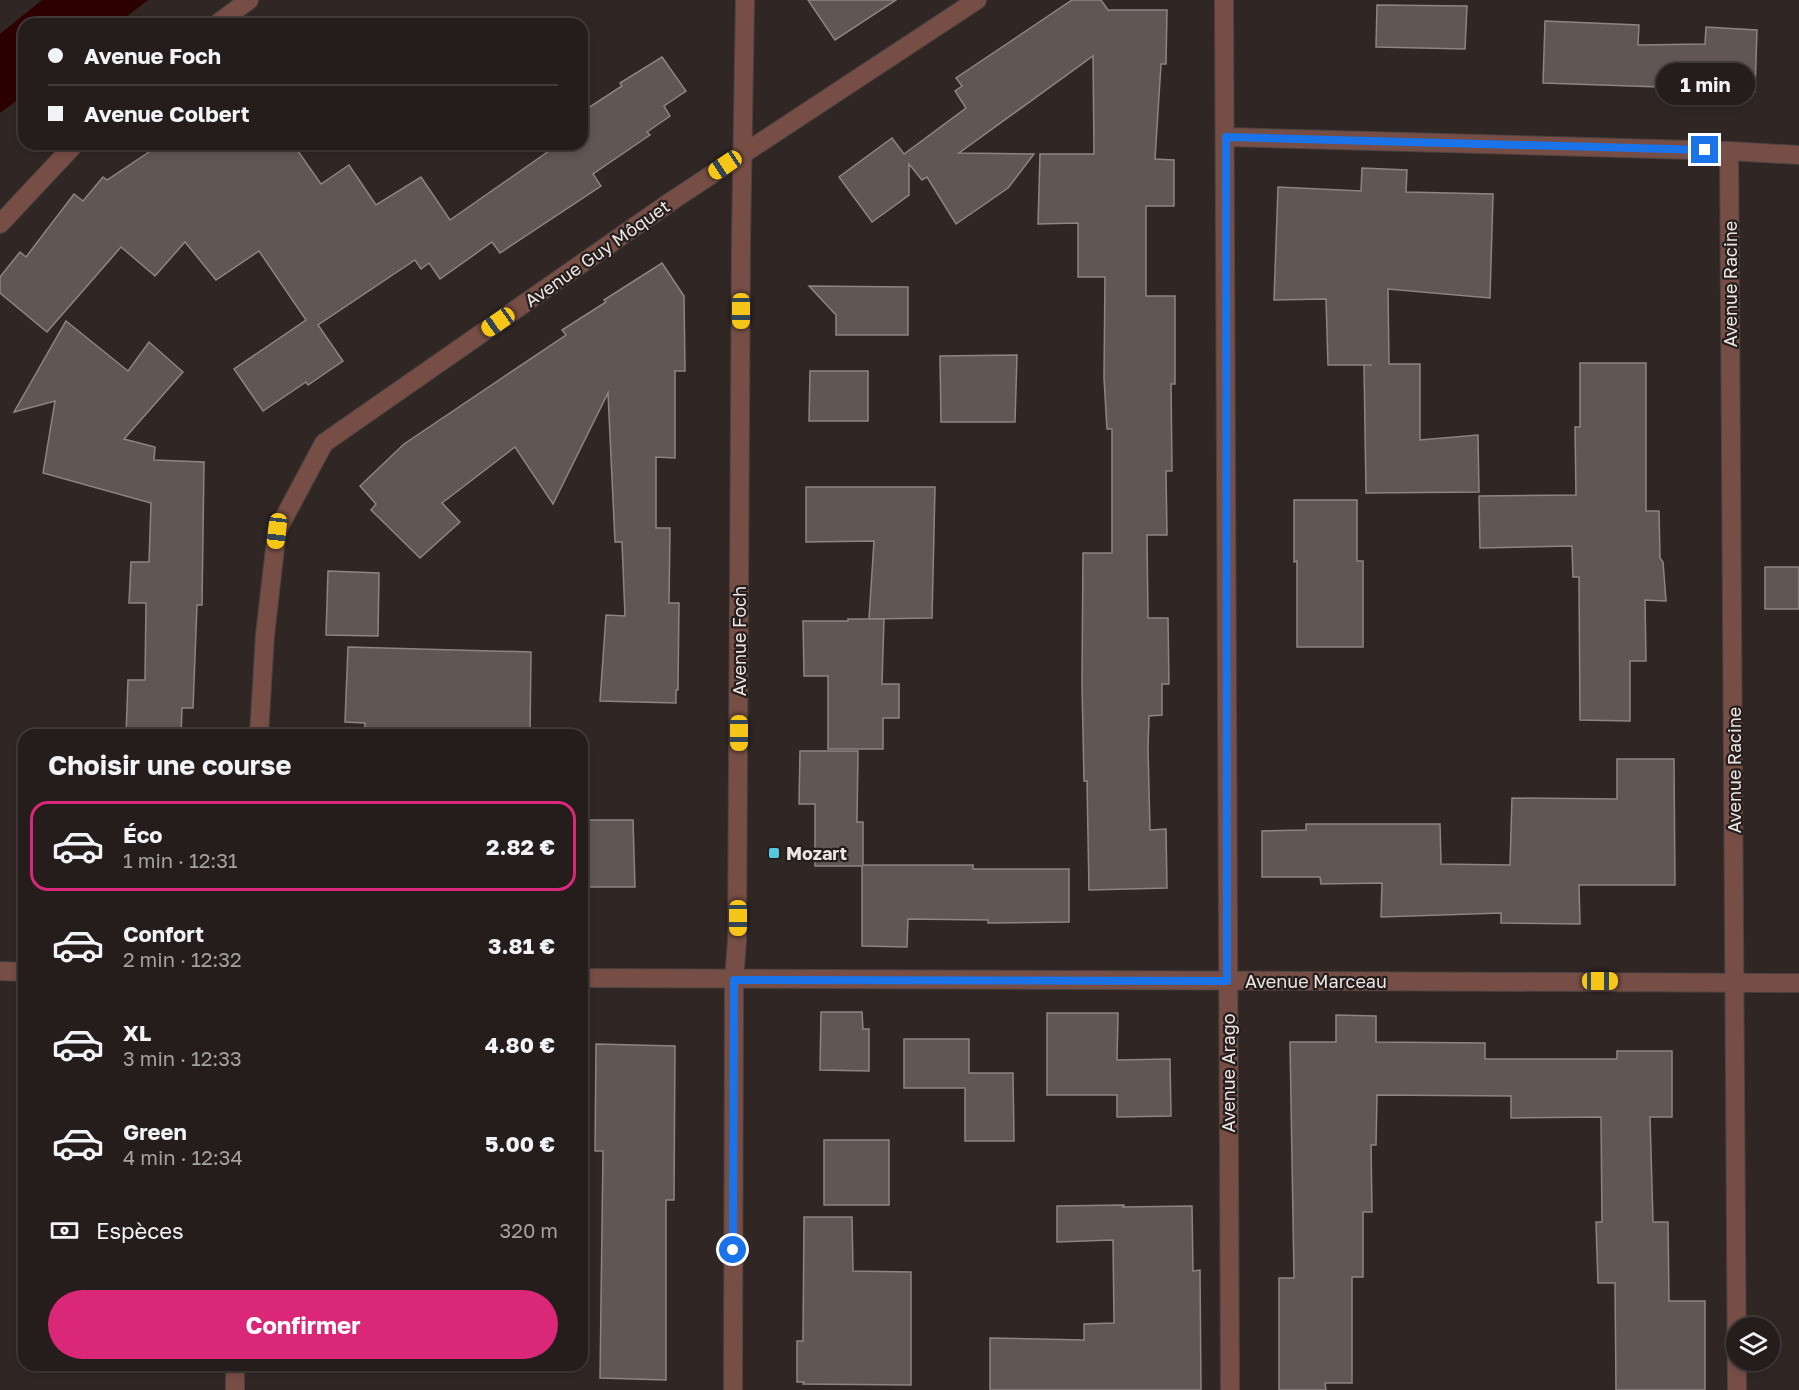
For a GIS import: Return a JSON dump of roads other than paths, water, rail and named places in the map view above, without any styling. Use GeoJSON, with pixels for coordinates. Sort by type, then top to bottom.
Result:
{"type":"FeatureCollection","features":[{"type":"Feature","properties":{"kind":"street"},"geometry":{"type":"LineString","coordinates":[[225,18],[249,0]]}},
{"type":"Feature","properties":{"kind":"street","name":"Avenue Foch"},"geometry":{"type":"LineString","coordinates":[[733,1390],[734,980],[738,929],[745,0]]}},
{"type":"Feature","properties":{"kind":"street","name":"Avenue Guy Môquet"},"geometry":{"type":"LineString","coordinates":[[259,729],[265,635],[277,531],[324,443],[743,153],[977,0]]}},
{"type":"Feature","properties":{"kind":"street","name":"Avenue Arago"},"geometry":{"type":"LineString","coordinates":[[1224,0],[1230,1390]]}},
{"type":"Feature","properties":{"kind":"street"},"geometry":{"type":"LineString","coordinates":[[1226,137],[1729,151],[1799,155]]}},
{"type":"Feature","properties":{"kind":"street"},"geometry":{"type":"LineString","coordinates":[[0,224],[69,150]]}},
{"type":"Feature","properties":{"kind":"street","name":"Avenue Racine"},"geometry":{"type":"LineString","coordinates":[[1729,151],[1737,1390]]}},
{"type":"Feature","properties":{"kind":"street"},"geometry":{"type":"LineString","coordinates":[[0,971],[18,972]]}},
{"type":"Feature","properties":{"kind":"street","name":"Avenue Marceau"},"geometry":{"type":"LineString","coordinates":[[588,978],[1799,983]]}},
{"type":"Feature","properties":{"kind":"street"},"geometry":{"type":"LineString","coordinates":[[234,1390],[235,1371]]}},
{"type":"Feature","properties":{"kind":"place","name":"Mozart"},"geometry":{"type":"Point","coordinates":[774,853]}}]}
